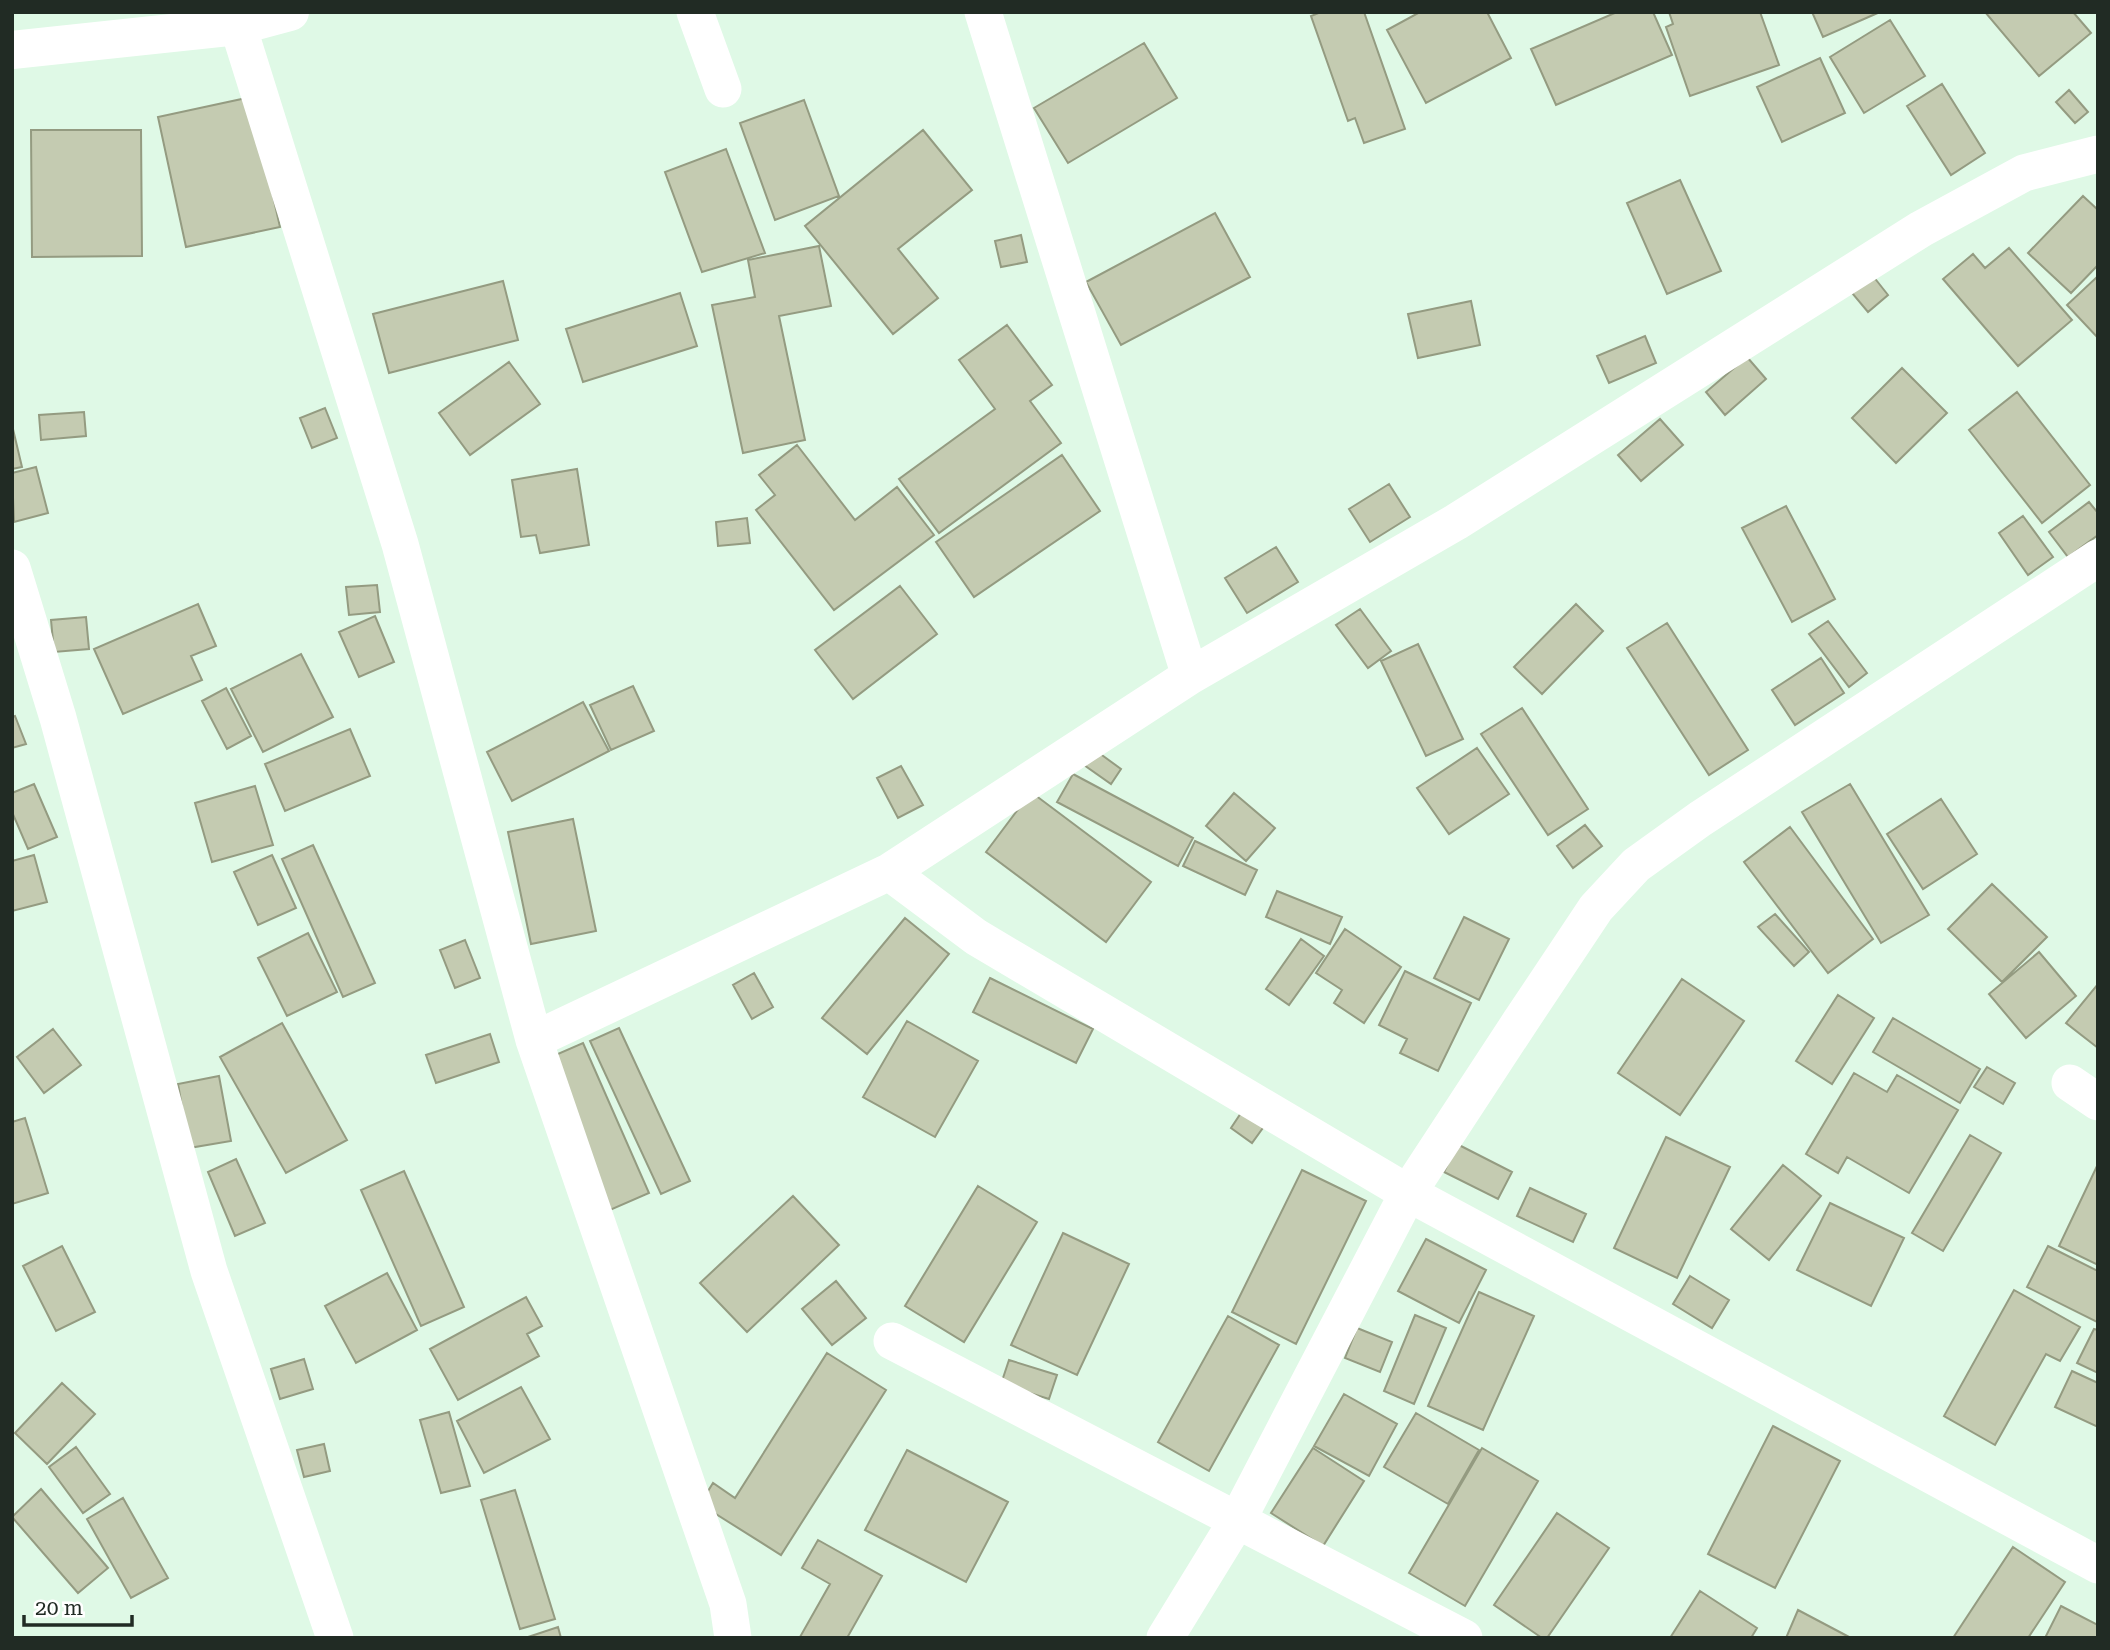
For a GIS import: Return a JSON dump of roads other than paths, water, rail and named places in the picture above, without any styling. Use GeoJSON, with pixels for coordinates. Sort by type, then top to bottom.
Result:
{"type":"FeatureCollection","features":[{"type":"Feature","properties":{"kind":"street"},"geometry":{"type":"LineString","coordinates":[[12,50],[238,26],[290,12]]}},
{"type":"Feature","properties":{"kind":"street"},"geometry":{"type":"LineString","coordinates":[[695,12],[723,89]]}},
{"type":"Feature","properties":{"kind":"street"},"geometry":{"type":"LineString","coordinates":[[983,12],[1190,676]]}},
{"type":"Feature","properties":{"kind":"street"},"geometry":{"type":"LineString","coordinates":[[238,26],[400,544],[534,1040],[728,1604],[733,1638]]}},
{"type":"Feature","properties":{"kind":"street"},"geometry":{"type":"LineString","coordinates":[[534,1040],[889,872],[1190,676],[1456,522],[1921,229],[2024,173],[2098,155]]}},
{"type":"Feature","properties":{"kind":"street"},"geometry":{"type":"LineString","coordinates":[[1165,1638],[1238,1519],[1408,1194],[1596,908],[1636,865],[1700,819],[2098,558]]}},
{"type":"Feature","properties":{"kind":"street"},"geometry":{"type":"LineString","coordinates":[[12,568],[58,718],[209,1271],[335,1638]]}},
{"type":"Feature","properties":{"kind":"street"},"geometry":{"type":"LineString","coordinates":[[889,872],[976,937],[1408,1194],[2098,1565]]}},
{"type":"Feature","properties":{"kind":"street"},"geometry":{"type":"LineString","coordinates":[[892,1341],[1464,1638]]}}]}
